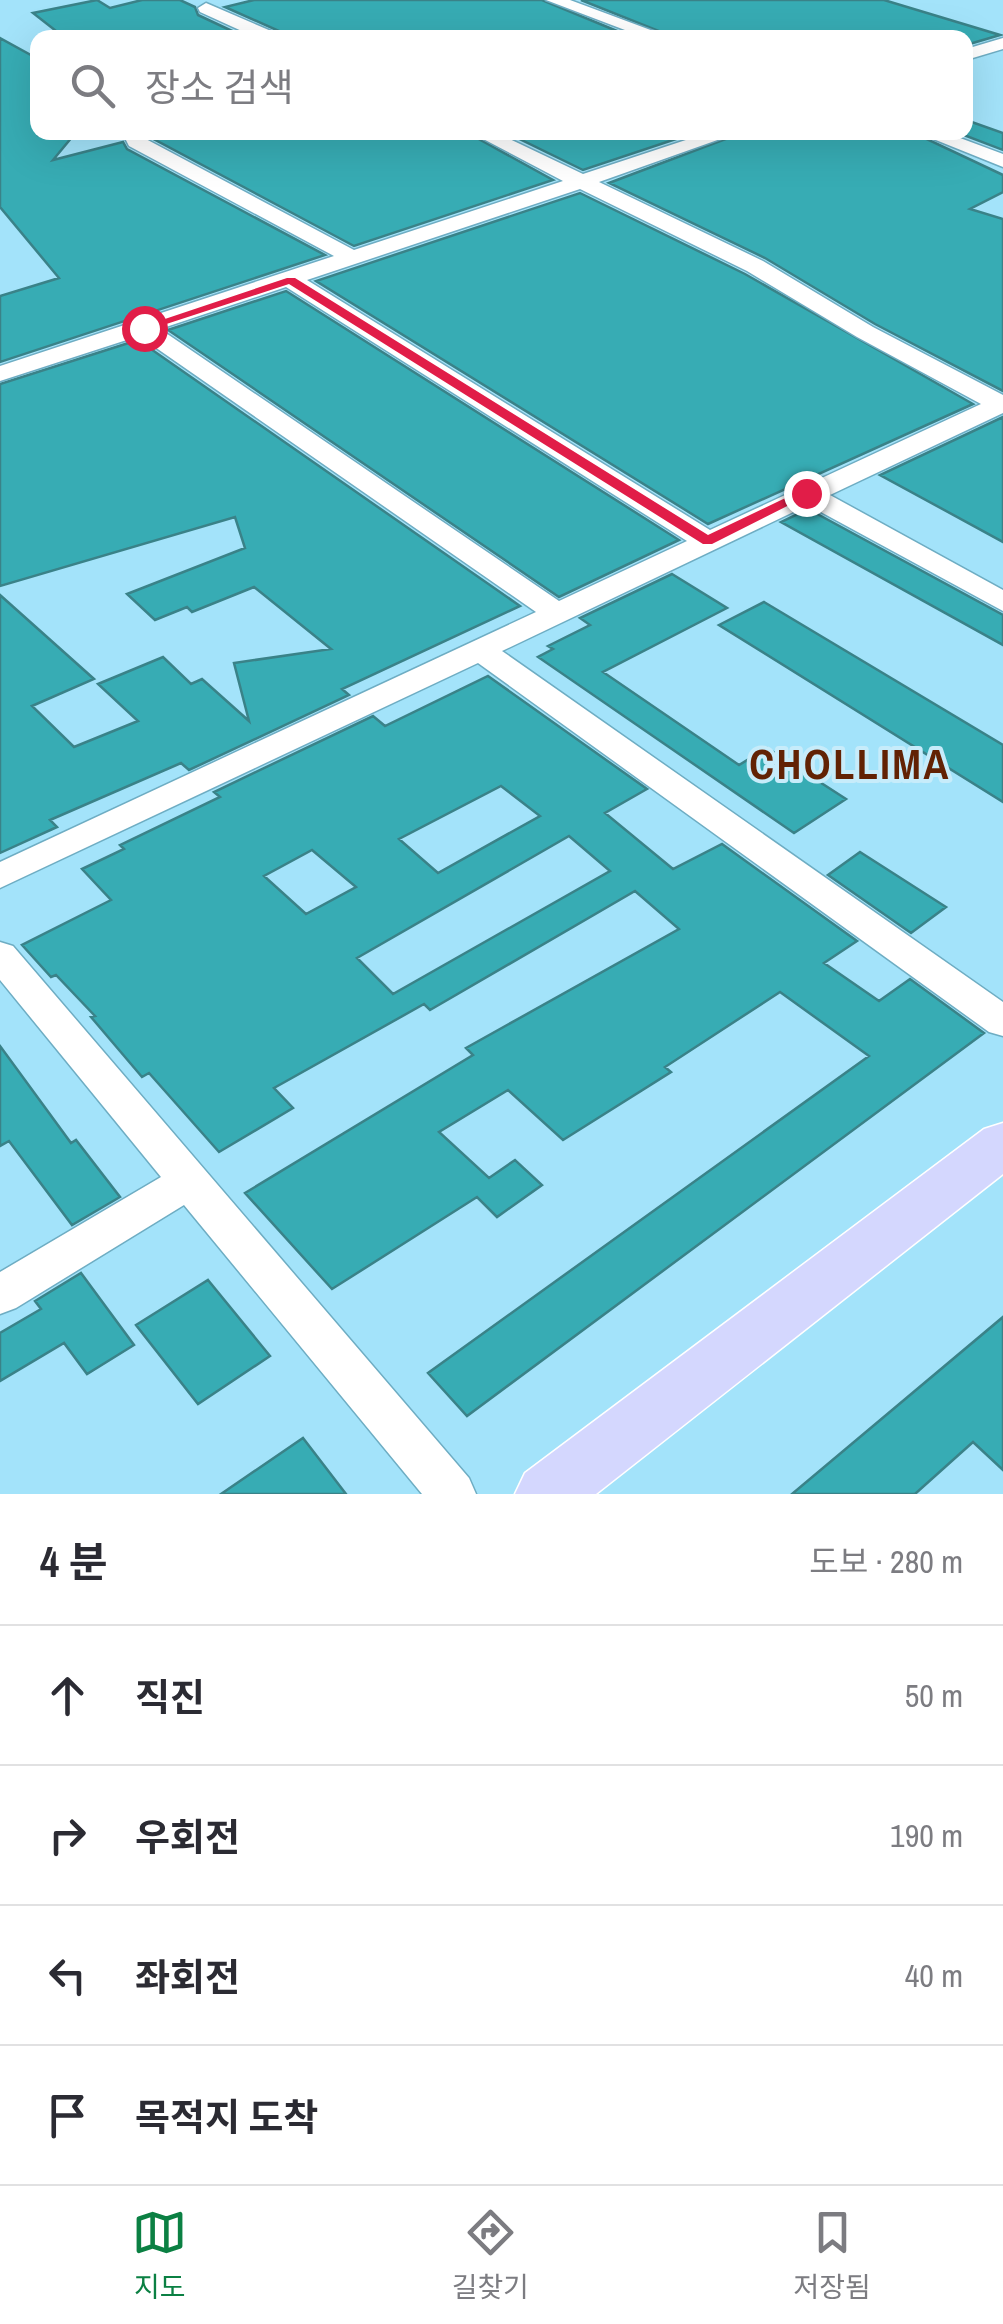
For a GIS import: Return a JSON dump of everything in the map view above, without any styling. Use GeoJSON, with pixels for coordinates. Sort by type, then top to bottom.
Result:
{"type":"FeatureCollection","features":[{"type":"Feature","properties":{"kind":"main road"},"geometry":{"type":"LineString","coordinates":[[547,1494],[1003,1144]]}},
{"type":"Feature","properties":{"kind":"street"},"geometry":{"type":"LineString","coordinates":[[554,0],[641,30]]}},
{"type":"Feature","properties":{"kind":"street"},"geometry":{"type":"LineString","coordinates":[[206,8],[254,30]]}},
{"type":"Feature","properties":{"kind":"street"},"geometry":{"type":"LineString","coordinates":[[973,53],[1003,43]]}},
{"type":"Feature","properties":{"kind":"street"},"geometry":{"type":"LineString","coordinates":[[135,140],[355,259]]}},
{"type":"Feature","properties":{"kind":"street"},"geometry":{"type":"LineString","coordinates":[[496,140],[755,266],[865,332],[1002,403]]}},
{"type":"Feature","properties":{"kind":"street"},"geometry":{"type":"LineString","coordinates":[[0,374],[709,140]]}},
{"type":"Feature","properties":{"kind":"street"},"geometry":{"type":"LineString","coordinates":[[947,140],[1003,161]]}},
{"type":"Feature","properties":{"kind":"street"},"geometry":{"type":"LineString","coordinates":[[291,280],[708,541]]}},
{"type":"Feature","properties":{"kind":"street"},"geometry":{"type":"LineString","coordinates":[[144,328],[557,614]]}},
{"type":"Feature","properties":{"kind":"street"},"geometry":{"type":"LineString","coordinates":[[0,876],[1002,403]]}},
{"type":"Feature","properties":{"kind":"street"},"geometry":{"type":"LineString","coordinates":[[806,493],[1003,602]]}},
{"type":"Feature","properties":{"kind":"street"},"geometry":{"type":"LineString","coordinates":[[477,648],[1003,1022]]}},
{"type":"Feature","properties":{"kind":"street"},"geometry":{"type":"LineString","coordinates":[[0,955],[452,1494]]}},
{"type":"Feature","properties":{"kind":"street"},"geometry":{"type":"LineString","coordinates":[[0,1295],[188,1181]]}},
{"type":"Feature","properties":{"kind":"building"},"geometry":{"type":"Polygon","coordinates":[[[97,0],[110,8],[142,0],[180,0],[195,7],[198,15],[230,30],[55,30],[33,13],[97,0]]]}},
{"type":"Feature","properties":{"kind":"building"},"geometry":{"type":"Polygon","coordinates":[[[254,0],[542,0],[615,30],[277,30],[225,7],[254,0]]]}},
{"type":"Feature","properties":{"kind":"building"},"geometry":{"type":"Polygon","coordinates":[[[581,0],[884,0],[1000,35],[973,43],[973,30],[656,30],[581,0]]]}},
{"type":"Feature","properties":{"kind":"building"},"geometry":{"type":"Polygon","coordinates":[[[0,38],[30,55],[30,140],[70,140],[53,160],[123,142],[127,149],[325,255],[0,362],[0,296],[59,278],[0,207],[0,38]]]}},
{"type":"Feature","properties":{"kind":"building"},"geometry":{"type":"Polygon","coordinates":[[[973,122],[1003,133],[1003,150],[973,139],[973,122]]]}},
{"type":"Feature","properties":{"kind":"building"},"geometry":{"type":"Polygon","coordinates":[[[155,140],[480,140],[553,180],[354,246],[155,140]]]}},
{"type":"Feature","properties":{"kind":"building"},"geometry":{"type":"Polygon","coordinates":[[[521,140],[673,140],[583,170],[521,140]]]}},
{"type":"Feature","properties":{"kind":"building"},"geometry":{"type":"Polygon","coordinates":[[[723,140],[929,140],[1003,175],[1003,192],[970,209],[1003,219],[1003,391],[875,324],[765,258],[609,183],[723,140]]]}},
{"type":"Feature","properties":{"kind":"building"},"geometry":{"type":"Polygon","coordinates":[[[580,193],[745,274],[973,404],[708,524],[316,281],[580,193]]]}},
{"type":"Feature","properties":{"kind":"building"},"geometry":{"type":"Polygon","coordinates":[[[286,291],[679,540],[559,597],[168,330],[286,291]]]}},
{"type":"Feature","properties":{"kind":"building"},"geometry":{"type":"Polygon","coordinates":[[[138,340],[520,606],[342,689],[349,695],[189,770],[181,763],[50,820],[57,827],[0,853],[0,595],[94,679],[32,706],[74,747],[138,721],[98,684],[163,657],[191,684],[202,679],[249,721],[234,663],[331,649],[254,587],[192,612],[187,607],[155,620],[127,594],[245,548],[235,517],[0,586],[0,384],[138,340]]]}},
{"type":"Feature","properties":{"kind":"building"},"geometry":{"type":"Polygon","coordinates":[[[1003,417],[1003,542],[880,475],[1003,417]]]}},
{"type":"Feature","properties":{"kind":"building"},"geometry":{"type":"Polygon","coordinates":[[[808,509],[1003,615],[1003,645],[781,522],[808,509]]]}},
{"type":"Feature","properties":{"kind":"building"},"geometry":{"type":"Polygon","coordinates":[[[672,574],[727,608],[603,672],[739,765],[767,748],[846,799],[794,833],[538,657],[553,649],[548,646],[590,625],[580,618],[672,574]]]}},
{"type":"Feature","properties":{"kind":"building"},"geometry":{"type":"Polygon","coordinates":[[[764,602],[1003,745],[1003,802],[719,625],[764,602]]]}},
{"type":"Feature","properties":{"kind":"building"},"geometry":{"type":"Polygon","coordinates":[[[488,676],[647,789],[605,813],[673,869],[722,844],[857,941],[824,963],[879,1001],[910,979],[984,1033],[467,1416],[428,1373],[869,1056],[780,992],[665,1067],[671,1072],[563,1140],[508,1090],[439,1132],[489,1178],[515,1160],[542,1185],[497,1217],[477,1197],[332,1289],[245,1193],[473,1055],[466,1048],[679,929],[635,891],[430,1010],[424,1004],[274,1088],[293,1108],[219,1152],[149,1073],[142,1077],[91,1017],[95,1016],[22,945],[111,900],[82,869],[124,849],[120,845],[220,797],[214,792],[373,716],[385,726],[488,676]],[[501,786],[399,839],[438,873],[540,816],[501,786]],[[569,836],[357,958],[393,994],[610,871],[569,836]],[[312,850],[264,876],[306,914],[356,887],[312,850]]]}},
{"type":"Feature","properties":{"kind":"building"},"geometry":{"type":"Polygon","coordinates":[[[860,852],[946,907],[911,933],[828,875],[860,852]]]}},
{"type":"Feature","properties":{"kind":"building"},"geometry":{"type":"Polygon","coordinates":[[[0,1046],[71,1143],[76,1140],[120,1197],[72,1225],[9,1141],[0,1146],[0,1046]]]}},
{"type":"Feature","properties":{"kind":"building"},"geometry":{"type":"Polygon","coordinates":[[[81,1273],[134,1345],[87,1374],[64,1343],[0,1381],[0,1333],[41,1309],[35,1301],[81,1273]]]}},
{"type":"Feature","properties":{"kind":"building"},"geometry":{"type":"Polygon","coordinates":[[[208,1280],[270,1356],[198,1404],[136,1325],[208,1280]]]}},
{"type":"Feature","properties":{"kind":"building"},"geometry":{"type":"Polygon","coordinates":[[[1003,1317],[1003,1470],[973,1442],[915,1494],[792,1494],[1003,1317]]]}},
{"type":"Feature","properties":{"kind":"building"},"geometry":{"type":"Polygon","coordinates":[[[303,1438],[346,1494],[221,1494],[303,1438]]]}},
{"type":"Feature","properties":{"kind":"district","name":"CHOLLIMA"},"geometry":{"type":"Point","coordinates":[850,764]}},
{"type":"Feature","properties":{"kind":"route"},"geometry":{"type":"LineString","coordinates":[[144,328],[291,280],[708,541],[806,493]]}}]}
